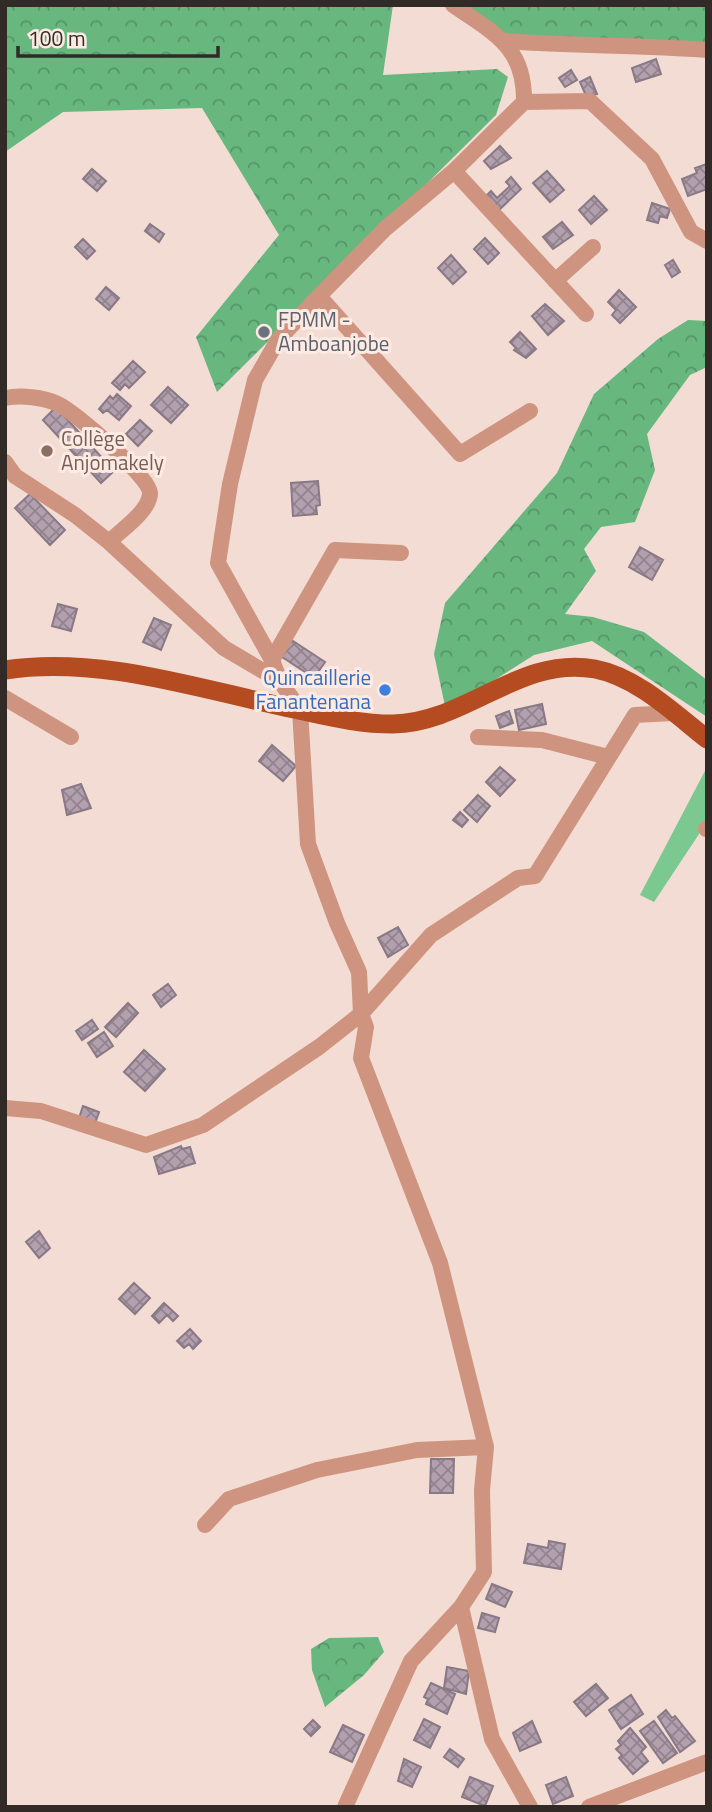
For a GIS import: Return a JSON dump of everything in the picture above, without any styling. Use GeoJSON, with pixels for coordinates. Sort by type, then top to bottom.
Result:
{"type":"FeatureCollection","features":[{"type":"Feature","properties":{"kind":"main road"},"geometry":{"type":"LineString","coordinates":[[5,670],[64,666],[114,672],[348,722],[396,724],[446,711],[533,671],[574,667],[597,670],[624,679],[707,739]]}},
{"type":"Feature","properties":{"kind":"street"},"geometry":{"type":"LineString","coordinates":[[345,1807],[411,1661],[461,1607],[484,1572],[482,1490],[486,1447],[440,1263],[361,1058],[366,1027],[361,1014],[359,972],[337,923],[308,844],[300,710],[280,681],[272,660],[218,563],[230,484],[255,380],[278,340],[386,228],[454,171],[524,102],[525,76],[505,41],[453,5]]}},
{"type":"Feature","properties":{"kind":"street"},"geometry":{"type":"LineString","coordinates":[[505,41],[589,47],[623,44],[707,50]]}},
{"type":"Feature","properties":{"kind":"street"},"geometry":{"type":"LineString","coordinates":[[524,102],[590,101],[652,159],[691,232],[707,241]]}},
{"type":"Feature","properties":{"kind":"street"},"geometry":{"type":"LineString","coordinates":[[454,171],[586,314]]}},
{"type":"Feature","properties":{"kind":"street"},"geometry":{"type":"LineString","coordinates":[[555,281],[593,247]]}},
{"type":"Feature","properties":{"kind":"street"},"geometry":{"type":"LineString","coordinates":[[319,296],[460,454],[530,411]]}},
{"type":"Feature","properties":{"kind":"street"},"geometry":{"type":"LineString","coordinates":[[5,398],[19,396],[59,404],[121,456],[147,482],[150,494],[146,505],[109,542]]}},
{"type":"Feature","properties":{"kind":"street"},"geometry":{"type":"LineString","coordinates":[[5,462],[10,481],[75,514],[224,648],[280,681]]}},
{"type":"Feature","properties":{"kind":"street"},"geometry":{"type":"LineString","coordinates":[[272,660],[335,550],[401,553]]}},
{"type":"Feature","properties":{"kind":"street"},"geometry":{"type":"LineString","coordinates":[[5,698],[71,737]]}},
{"type":"Feature","properties":{"kind":"street"},"geometry":{"type":"LineString","coordinates":[[5,1108],[41,1111],[146,1146],[203,1125],[319,1047],[361,1014],[431,935],[518,878],[535,876],[635,715],[673,713]]}},
{"type":"Feature","properties":{"kind":"street"},"geometry":{"type":"LineString","coordinates":[[478,737],[541,740],[608,757]]}},
{"type":"Feature","properties":{"kind":"street"},"geometry":{"type":"LineString","coordinates":[[205,1525],[229,1499],[317,1470],[416,1450],[486,1447]]}},
{"type":"Feature","properties":{"kind":"street"},"geometry":{"type":"LineString","coordinates":[[461,1607],[492,1739],[530,1807]]}},
{"type":"Feature","properties":{"kind":"street"},"geometry":{"type":"LineString","coordinates":[[589,1807],[707,1762]]}},
{"type":"Feature","properties":{"kind":"green space"},"geometry":{"type":"Polygon","coordinates":[[[5,5],[393,5],[383,75],[497,69],[508,77],[496,115],[217,392],[196,337],[279,235],[202,108],[63,112],[5,152],[5,5]]]}},
{"type":"Feature","properties":{"kind":"green space"},"geometry":{"type":"Polygon","coordinates":[[[456,5],[707,5],[707,48],[505,41],[456,5]]]}},
{"type":"Feature","properties":{"kind":"green space"},"geometry":{"type":"Polygon","coordinates":[[[688,320],[707,321],[707,367],[690,375],[647,434],[655,470],[635,522],[601,527],[584,549],[596,571],[565,614],[593,617],[644,632],[707,680],[707,717],[592,641],[534,655],[446,711],[434,654],[445,603],[557,473],[594,394],[658,339],[688,320]]]}},
{"type":"Feature","properties":{"kind":"green space"},"geometry":{"type":"Polygon","coordinates":[[[707,767],[707,822],[654,902],[640,895],[707,767]]]}},
{"type":"Feature","properties":{"kind":"green space"},"geometry":{"type":"Polygon","coordinates":[[[378,1637],[384,1652],[364,1675],[325,1707],[312,1670],[311,1649],[329,1638],[378,1637]]]}},
{"type":"Feature","properties":{"kind":"building"},"geometry":{"type":"Polygon","coordinates":[[[656,59],[661,74],[636,82],[632,68],[656,59]]]}},
{"type":"Feature","properties":{"kind":"building"},"geometry":{"type":"Polygon","coordinates":[[[571,70],[577,80],[565,87],[559,78],[571,70]]]}},
{"type":"Feature","properties":{"kind":"building"},"geometry":{"type":"Polygon","coordinates":[[[590,77],[597,94],[587,98],[580,82],[590,77]]]}},
{"type":"Feature","properties":{"kind":"building"},"geometry":{"type":"Polygon","coordinates":[[[500,146],[511,158],[491,169],[484,161],[500,146]]]}},
{"type":"Feature","properties":{"kind":"building"},"geometry":{"type":"Polygon","coordinates":[[[707,164],[707,189],[688,196],[682,179],[697,173],[695,168],[707,164]]]}},
{"type":"Feature","properties":{"kind":"building"},"geometry":{"type":"Polygon","coordinates":[[[92,169],[106,181],[97,191],[83,179],[92,169]]]}},
{"type":"Feature","properties":{"kind":"building"},"geometry":{"type":"Polygon","coordinates":[[[547,171],[564,190],[550,202],[533,183],[547,171]]]}},
{"type":"Feature","properties":{"kind":"building"},"geometry":{"type":"Polygon","coordinates":[[[511,177],[521,189],[499,210],[486,196],[491,191],[497,198],[510,186],[506,182],[511,177]]]}},
{"type":"Feature","properties":{"kind":"building"},"geometry":{"type":"Polygon","coordinates":[[[594,196],[607,210],[591,224],[579,210],[594,196]]]}},
{"type":"Feature","properties":{"kind":"building"},"geometry":{"type":"Polygon","coordinates":[[[652,203],[670,209],[667,218],[660,216],[658,223],[647,220],[652,203]]]}},
{"type":"Feature","properties":{"kind":"building"},"geometry":{"type":"Polygon","coordinates":[[[562,222],[573,235],[553,249],[543,237],[562,222]]]}},
{"type":"Feature","properties":{"kind":"building"},"geometry":{"type":"Polygon","coordinates":[[[150,224],[164,234],[159,242],[145,231],[150,224]]]}},
{"type":"Feature","properties":{"kind":"building"},"geometry":{"type":"Polygon","coordinates":[[[485,238],[499,253],[488,264],[474,249],[485,238]]]}},
{"type":"Feature","properties":{"kind":"building"},"geometry":{"type":"Polygon","coordinates":[[[83,239],[95,251],[87,259],[75,247],[83,239]]]}},
{"type":"Feature","properties":{"kind":"building"},"geometry":{"type":"Polygon","coordinates":[[[451,255],[466,272],[453,284],[438,268],[451,255]]]}},
{"type":"Feature","properties":{"kind":"building"},"geometry":{"type":"Polygon","coordinates":[[[673,260],[680,272],[672,277],[665,265],[673,260]]]}},
{"type":"Feature","properties":{"kind":"building"},"geometry":{"type":"Polygon","coordinates":[[[106,287],[119,298],[109,310],[96,299],[106,287]]]}},
{"type":"Feature","properties":{"kind":"building"},"geometry":{"type":"Polygon","coordinates":[[[619,290],[636,307],[620,323],[612,315],[616,310],[608,302],[619,290]]]}},
{"type":"Feature","properties":{"kind":"building"},"geometry":{"type":"Polygon","coordinates":[[[545,304],[564,321],[548,335],[532,316],[545,304]]]}},
{"type":"Feature","properties":{"kind":"building"},"geometry":{"type":"Polygon","coordinates":[[[520,332],[536,349],[526,358],[514,350],[516,348],[510,342],[520,332]]]}},
{"type":"Feature","properties":{"kind":"building"},"geometry":{"type":"Polygon","coordinates":[[[133,361],[145,372],[129,388],[125,384],[120,390],[112,383],[133,361]]]}},
{"type":"Feature","properties":{"kind":"building"},"geometry":{"type":"Polygon","coordinates":[[[168,387],[188,405],[171,423],[151,405],[168,387]]]}},
{"type":"Feature","properties":{"kind":"building"},"geometry":{"type":"Polygon","coordinates":[[[117,394],[131,406],[119,420],[107,410],[103,413],[99,409],[110,396],[113,399],[117,394]]]}},
{"type":"Feature","properties":{"kind":"building"},"geometry":{"type":"Polygon","coordinates":[[[56,407],[114,471],[101,483],[43,420],[56,407]]]}},
{"type":"Feature","properties":{"kind":"building"},"geometry":{"type":"Polygon","coordinates":[[[140,420],[152,431],[138,446],[126,434],[140,420]]]}},
{"type":"Feature","properties":{"kind":"building"},"geometry":{"type":"Polygon","coordinates":[[[318,481],[320,505],[316,506],[317,514],[293,516],[291,483],[318,481]]]}},
{"type":"Feature","properties":{"kind":"building"},"geometry":{"type":"Polygon","coordinates":[[[30,494],[65,530],[50,545],[15,508],[30,494]]]}},
{"type":"Feature","properties":{"kind":"building"},"geometry":{"type":"Polygon","coordinates":[[[640,547],[663,560],[652,580],[629,567],[640,547]]]}},
{"type":"Feature","properties":{"kind":"building"},"geometry":{"type":"Polygon","coordinates":[[[58,604],[77,609],[71,631],[52,626],[58,604]]]}},
{"type":"Feature","properties":{"kind":"building"},"geometry":{"type":"Polygon","coordinates":[[[154,618],[171,625],[161,650],[143,642],[154,618]]]}},
{"type":"Feature","properties":{"kind":"building"},"geometry":{"type":"Polygon","coordinates":[[[290,639],[325,662],[314,678],[279,655],[290,639]]]}},
{"type":"Feature","properties":{"kind":"building"},"geometry":{"type":"Polygon","coordinates":[[[542,704],[546,724],[519,730],[515,710],[542,704]]]}},
{"type":"Feature","properties":{"kind":"building"},"geometry":{"type":"Polygon","coordinates":[[[509,711],[513,723],[500,728],[496,716],[509,711]]]}},
{"type":"Feature","properties":{"kind":"building"},"geometry":{"type":"Polygon","coordinates":[[[272,745],[296,766],[283,781],[259,761],[272,745]]]}},
{"type":"Feature","properties":{"kind":"building"},"geometry":{"type":"Polygon","coordinates":[[[500,767],[515,780],[500,796],[486,782],[500,767]]]}},
{"type":"Feature","properties":{"kind":"building"},"geometry":{"type":"Polygon","coordinates":[[[81,784],[91,808],[67,815],[62,790],[81,784]]]}},
{"type":"Feature","properties":{"kind":"building"},"geometry":{"type":"Polygon","coordinates":[[[478,795],[490,806],[477,822],[464,810],[478,795]]]}},
{"type":"Feature","properties":{"kind":"building"},"geometry":{"type":"Polygon","coordinates":[[[460,812],[468,820],[462,827],[453,820],[460,812]]]}},
{"type":"Feature","properties":{"kind":"building"},"geometry":{"type":"Polygon","coordinates":[[[398,927],[408,945],[388,957],[378,938],[398,927]]]}},
{"type":"Feature","properties":{"kind":"building"},"geometry":{"type":"Polygon","coordinates":[[[168,984],[176,995],[161,1007],[153,995],[168,984]]]}},
{"type":"Feature","properties":{"kind":"building"},"geometry":{"type":"Polygon","coordinates":[[[128,1003],[138,1013],[116,1037],[105,1027],[128,1003]]]}},
{"type":"Feature","properties":{"kind":"building"},"geometry":{"type":"Polygon","coordinates":[[[92,1020],[98,1029],[82,1040],[76,1031],[92,1020]]]}},
{"type":"Feature","properties":{"kind":"building"},"geometry":{"type":"Polygon","coordinates":[[[104,1032],[113,1046],[97,1057],[88,1043],[104,1032]]]}},
{"type":"Feature","properties":{"kind":"building"},"geometry":{"type":"Polygon","coordinates":[[[144,1050],[165,1069],[145,1091],[124,1072],[144,1050]]]}},
{"type":"Feature","properties":{"kind":"building"},"geometry":{"type":"Polygon","coordinates":[[[83,1106],[99,1112],[94,1126],[78,1121],[83,1106]]]}},
{"type":"Feature","properties":{"kind":"building"},"geometry":{"type":"Polygon","coordinates":[[[181,1146],[182,1149],[190,1147],[195,1163],[159,1174],[154,1157],[181,1146]]]}},
{"type":"Feature","properties":{"kind":"building"},"geometry":{"type":"Polygon","coordinates":[[[39,1231],[50,1248],[39,1258],[26,1242],[39,1231]]]}},
{"type":"Feature","properties":{"kind":"building"},"geometry":{"type":"Polygon","coordinates":[[[134,1283],[150,1298],[135,1314],[119,1299],[134,1283]]]}},
{"type":"Feature","properties":{"kind":"building"},"geometry":{"type":"Polygon","coordinates":[[[164,1303],[178,1316],[173,1321],[167,1315],[159,1323],[152,1316],[164,1303]]]}},
{"type":"Feature","properties":{"kind":"building"},"geometry":{"type":"Polygon","coordinates":[[[190,1329],[201,1341],[193,1349],[189,1344],[184,1348],[177,1341],[190,1329]]]}},
{"type":"Feature","properties":{"kind":"building"},"geometry":{"type":"Polygon","coordinates":[[[431,1459],[454,1459],[453,1493],[430,1493],[431,1459]]]}},
{"type":"Feature","properties":{"kind":"building"},"geometry":{"type":"Polygon","coordinates":[[[549,1541],[565,1544],[561,1569],[524,1563],[528,1544],[548,1548],[549,1541]]]}},
{"type":"Feature","properties":{"kind":"building"},"geometry":{"type":"Polygon","coordinates":[[[492,1584],[512,1592],[505,1607],[486,1599],[492,1584]]]}},
{"type":"Feature","properties":{"kind":"building"},"geometry":{"type":"Polygon","coordinates":[[[482,1613],[499,1618],[495,1632],[478,1628],[482,1613]]]}},
{"type":"Feature","properties":{"kind":"building"},"geometry":{"type":"Polygon","coordinates":[[[447,1667],[469,1671],[466,1694],[444,1688],[447,1667]]]}},
{"type":"Feature","properties":{"kind":"building"},"geometry":{"type":"Polygon","coordinates":[[[431,1683],[455,1694],[447,1714],[426,1704],[428,1699],[424,1697],[431,1683]]]}},
{"type":"Feature","properties":{"kind":"building"},"geometry":{"type":"Polygon","coordinates":[[[596,1684],[608,1698],[586,1716],[574,1702],[596,1684]]]}},
{"type":"Feature","properties":{"kind":"building"},"geometry":{"type":"Polygon","coordinates":[[[631,1695],[643,1714],[621,1729],[609,1710],[631,1695]]]}},
{"type":"Feature","properties":{"kind":"building"},"geometry":{"type":"Polygon","coordinates":[[[666,1710],[672,1718],[675,1716],[695,1741],[680,1752],[658,1717],[666,1710]]]}},
{"type":"Feature","properties":{"kind":"building"},"geometry":{"type":"Polygon","coordinates":[[[424,1719],[440,1727],[430,1748],[414,1740],[424,1719]]]}},
{"type":"Feature","properties":{"kind":"building"},"geometry":{"type":"Polygon","coordinates":[[[313,1720],[320,1727],[311,1736],[304,1729],[313,1720]]]}},
{"type":"Feature","properties":{"kind":"building"},"geometry":{"type":"Polygon","coordinates":[[[532,1721],[541,1742],[520,1751],[513,1733],[532,1721]]]}},
{"type":"Feature","properties":{"kind":"building"},"geometry":{"type":"Polygon","coordinates":[[[654,1721],[677,1753],[663,1763],[640,1731],[654,1721]]]}},
{"type":"Feature","properties":{"kind":"building"},"geometry":{"type":"Polygon","coordinates":[[[343,1725],[364,1735],[352,1762],[330,1752],[343,1725]]]}},
{"type":"Feature","properties":{"kind":"building"},"geometry":{"type":"Polygon","coordinates":[[[630,1728],[646,1747],[641,1752],[648,1761],[633,1774],[619,1758],[622,1755],[616,1749],[621,1745],[618,1741],[630,1728]]]}},
{"type":"Feature","properties":{"kind":"building"},"geometry":{"type":"Polygon","coordinates":[[[450,1749],[464,1759],[458,1767],[444,1757],[450,1749]]]}},
{"type":"Feature","properties":{"kind":"building"},"geometry":{"type":"Polygon","coordinates":[[[404,1759],[421,1767],[412,1787],[398,1781],[404,1759]]]}},
{"type":"Feature","properties":{"kind":"building"},"geometry":{"type":"Polygon","coordinates":[[[470,1777],[493,1786],[485,1806],[462,1797],[470,1777]]]}},
{"type":"Feature","properties":{"kind":"building"},"geometry":{"type":"Polygon","coordinates":[[[566,1777],[573,1796],[553,1804],[546,1785],[566,1777]]]}},
{"type":"Feature","properties":{"kind":"place","name":"FPMM - Amboanjobe"},"geometry":{"type":"Point","coordinates":[264,332]}},
{"type":"Feature","properties":{"kind":"place","name":"Collège Anjomakely"},"geometry":{"type":"Point","coordinates":[47,451]}},
{"type":"Feature","properties":{"kind":"place","name":"Quincaillerie Fanantenana"},"geometry":{"type":"Point","coordinates":[385,690]}}]}
